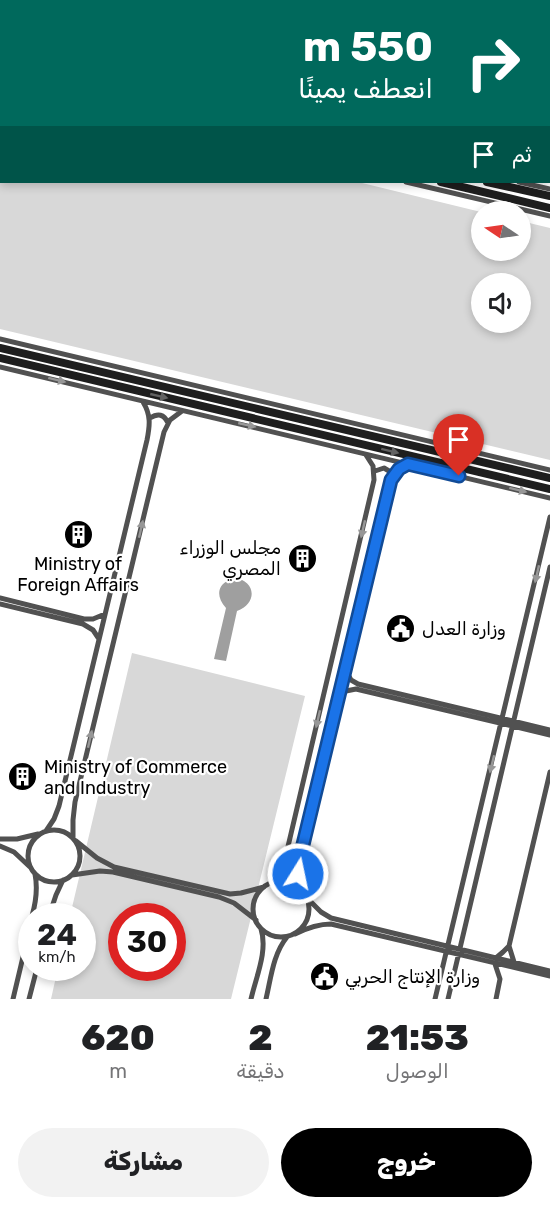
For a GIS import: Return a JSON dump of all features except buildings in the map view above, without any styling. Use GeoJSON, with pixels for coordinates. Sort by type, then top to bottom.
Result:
{"type":"FeatureCollection","features":[{"type":"Feature","properties":{"kind":"street"},"geometry":{"type":"LineString","coordinates":[[410,183],[550,216]]}},
{"type":"Feature","properties":{"kind":"street"},"geometry":{"type":"LineString","coordinates":[[445,183],[550,208]]}},
{"type":"Feature","properties":{"kind":"street"},"geometry":{"type":"LineString","coordinates":[[492,183],[550,196]]}},
{"type":"Feature","properties":{"kind":"street"},"geometry":{"type":"LineString","coordinates":[[523,183],[550,189]]}},
{"type":"Feature","properties":{"kind":"street"},"geometry":{"type":"LineString","coordinates":[[0,339],[550,470]]}},
{"type":"Feature","properties":{"kind":"street"},"geometry":{"type":"LineString","coordinates":[[0,348],[550,478]]}},
{"type":"Feature","properties":{"kind":"street"},"geometry":{"type":"LineString","coordinates":[[0,358],[143,402],[350,446],[363,444],[550,489]]}},
{"type":"Feature","properties":{"kind":"street"},"geometry":{"type":"LineString","coordinates":[[0,367],[85,383],[350,446],[365,454],[550,498]]}},
{"type":"Feature","properties":{"kind":"street"},"geometry":{"type":"LineString","coordinates":[[46,831],[59,806],[150,427],[150,418],[143,402]]}},
{"type":"Feature","properties":{"kind":"street"},"geometry":{"type":"LineString","coordinates":[[72,875],[79,863],[79,848],[75,840],[73,820],[75,802],[163,437],[168,423],[182,411]]}},
{"type":"Feature","properties":{"kind":"street"},"geometry":{"type":"LineString","coordinates":[[150,418],[161,415],[168,423]]}},
{"type":"Feature","properties":{"kind":"street"},"geometry":{"type":"LineString","coordinates":[[363,444],[366,434]]}},
{"type":"Feature","properties":{"kind":"street"},"geometry":{"type":"LineString","coordinates":[[272,883],[279,874],[286,855],[374,480],[375,471],[365,454]]}},
{"type":"Feature","properties":{"kind":"street"},"geometry":{"type":"LineString","coordinates":[[299,888],[299,861],[392,476],[408,464]]}},
{"type":"Feature","properties":{"kind":"street"},"geometry":{"type":"LineString","coordinates":[[375,471],[380,468],[387,469],[392,476]]}},
{"type":"Feature","properties":{"kind":"street"},"geometry":{"type":"LineString","coordinates":[[435,999],[550,517]]}},
{"type":"Feature","properties":{"kind":"street"},"geometry":{"type":"LineString","coordinates":[[448,999],[550,567]]}},
{"type":"Feature","properties":{"kind":"street"},"geometry":{"type":"LineString","coordinates":[[0,598],[84,619],[93,619],[105,614]]}},
{"type":"Feature","properties":{"kind":"street"},"geometry":{"type":"LineString","coordinates":[[0,604],[83,624],[93,630],[99,639]]}},
{"type":"Feature","properties":{"kind":"street"},"geometry":{"type":"LineString","coordinates":[[345,669],[351,680],[358,684],[502,721]]}},
{"type":"Feature","properties":{"kind":"street"},"geometry":{"type":"LineString","coordinates":[[338,698],[346,691],[356,689],[550,730]]}},
{"type":"Feature","properties":{"kind":"street"},"geometry":{"type":"LineString","coordinates":[[513,723],[550,735]]}},
{"type":"Feature","properties":{"kind":"street"},"geometry":{"type":"LineString","coordinates":[[496,961],[508,946],[550,772]]}},
{"type":"Feature","properties":{"kind":"street"},"geometry":{"type":"LineString","coordinates":[[35,903],[37,891],[34,872],[28,857],[29,850],[35,838],[40,834],[46,831],[61,830],[68,833],[97,858],[114,867],[230,894],[264,887],[272,883],[286,882],[299,888],[321,912],[331,918],[550,976]]}},
{"type":"Feature","properties":{"kind":"street"},"geometry":{"type":"LineString","coordinates":[[0,839],[17,839],[40,834]]}},
{"type":"Feature","properties":{"kind":"street"},"geometry":{"type":"LineString","coordinates":[[0,846],[14,852],[34,872],[48,881],[56,882],[72,875],[100,871],[113,872],[219,897],[234,903],[256,920]]}},
{"type":"Feature","properties":{"kind":"street"},"geometry":{"type":"LineString","coordinates":[[53,903],[63,880]]}},
{"type":"Feature","properties":{"kind":"street"},"geometry":{"type":"LineString","coordinates":[[251,999],[263,947],[263,936],[256,920],[254,903],[264,887]]}},
{"type":"Feature","properties":{"kind":"street"},"geometry":{"type":"LineString","coordinates":[[295,934],[303,927],[308,917],[309,907],[306,897]]}},
{"type":"Feature","properties":{"kind":"street"},"geometry":{"type":"LineString","coordinates":[[260,927],[272,936],[287,937],[318,925],[331,924],[447,949]]}},
{"type":"Feature","properties":{"kind":"street"},"geometry":{"type":"LineString","coordinates":[[266,999],[276,958],[282,942],[287,937]]}},
{"type":"Feature","properties":{"kind":"street"},"geometry":{"type":"LineString","coordinates":[[508,946],[513,965]]}},
{"type":"Feature","properties":{"kind":"street"},"geometry":{"type":"LineString","coordinates":[[496,961],[501,979]]}},
{"type":"Feature","properties":{"kind":"street"},"geometry":{"type":"LineString","coordinates":[[513,965],[550,970]]}},
{"type":"Feature","properties":{"kind":"street"},"geometry":{"type":"LineString","coordinates":[[496,999],[501,979],[513,965]]}},
{"type":"Feature","properties":{"kind":"street"},"geometry":{"type":"LineString","coordinates":[[13,999],[18,978]]}},
{"type":"Feature","properties":{"kind":"street"},"geometry":{"type":"LineString","coordinates":[[29,999],[34,981]]}},
{"type":"Feature","properties":{"kind":"shaded area"},"geometry":{"type":"Polygon","coordinates":[[[0,183],[362,183],[471,210],[471,261],[531,261],[531,223],[550,228],[550,460],[0,329],[0,183]]]}},
{"type":"Feature","properties":{"kind":"shaded area"},"geometry":{"type":"Polygon","coordinates":[[[234,578],[247,583],[252,593],[251,598],[244,608],[237,611],[226,661],[214,659],[226,608],[220,599],[219,590],[224,583],[234,578]]]}},
{"type":"Feature","properties":{"kind":"shaded area"},"geometry":{"type":"Polygon","coordinates":[[[132,653],[305,696],[231,999],[51,999],[55,981],[96,981],[96,903],[73,903],[132,653]]]}},
{"type":"Feature","properties":{"kind":"place","name":"Ministry of Foreign Affairs"},"geometry":{"type":"Point","coordinates":[78,535]}},
{"type":"Feature","properties":{"kind":"place","name":"مجلس الوزراء المصري"},"geometry":{"type":"Point","coordinates":[302,558]}},
{"type":"Feature","properties":{"kind":"place","name":"وزارة العدل"},"geometry":{"type":"Point","coordinates":[401,629]}},
{"type":"Feature","properties":{"kind":"place","name":"Ministry of Commerce and Industry"},"geometry":{"type":"Point","coordinates":[23,777]}},
{"type":"Feature","properties":{"kind":"place","name":"وزارة الإنتاج الحربي"},"geometry":{"type":"Point","coordinates":[324,977]}},
{"type":"Feature","properties":{"kind":"route"},"geometry":{"type":"LineString","coordinates":[[298,874],[300,857],[392,476],[408,464],[459,476]]}}]}
